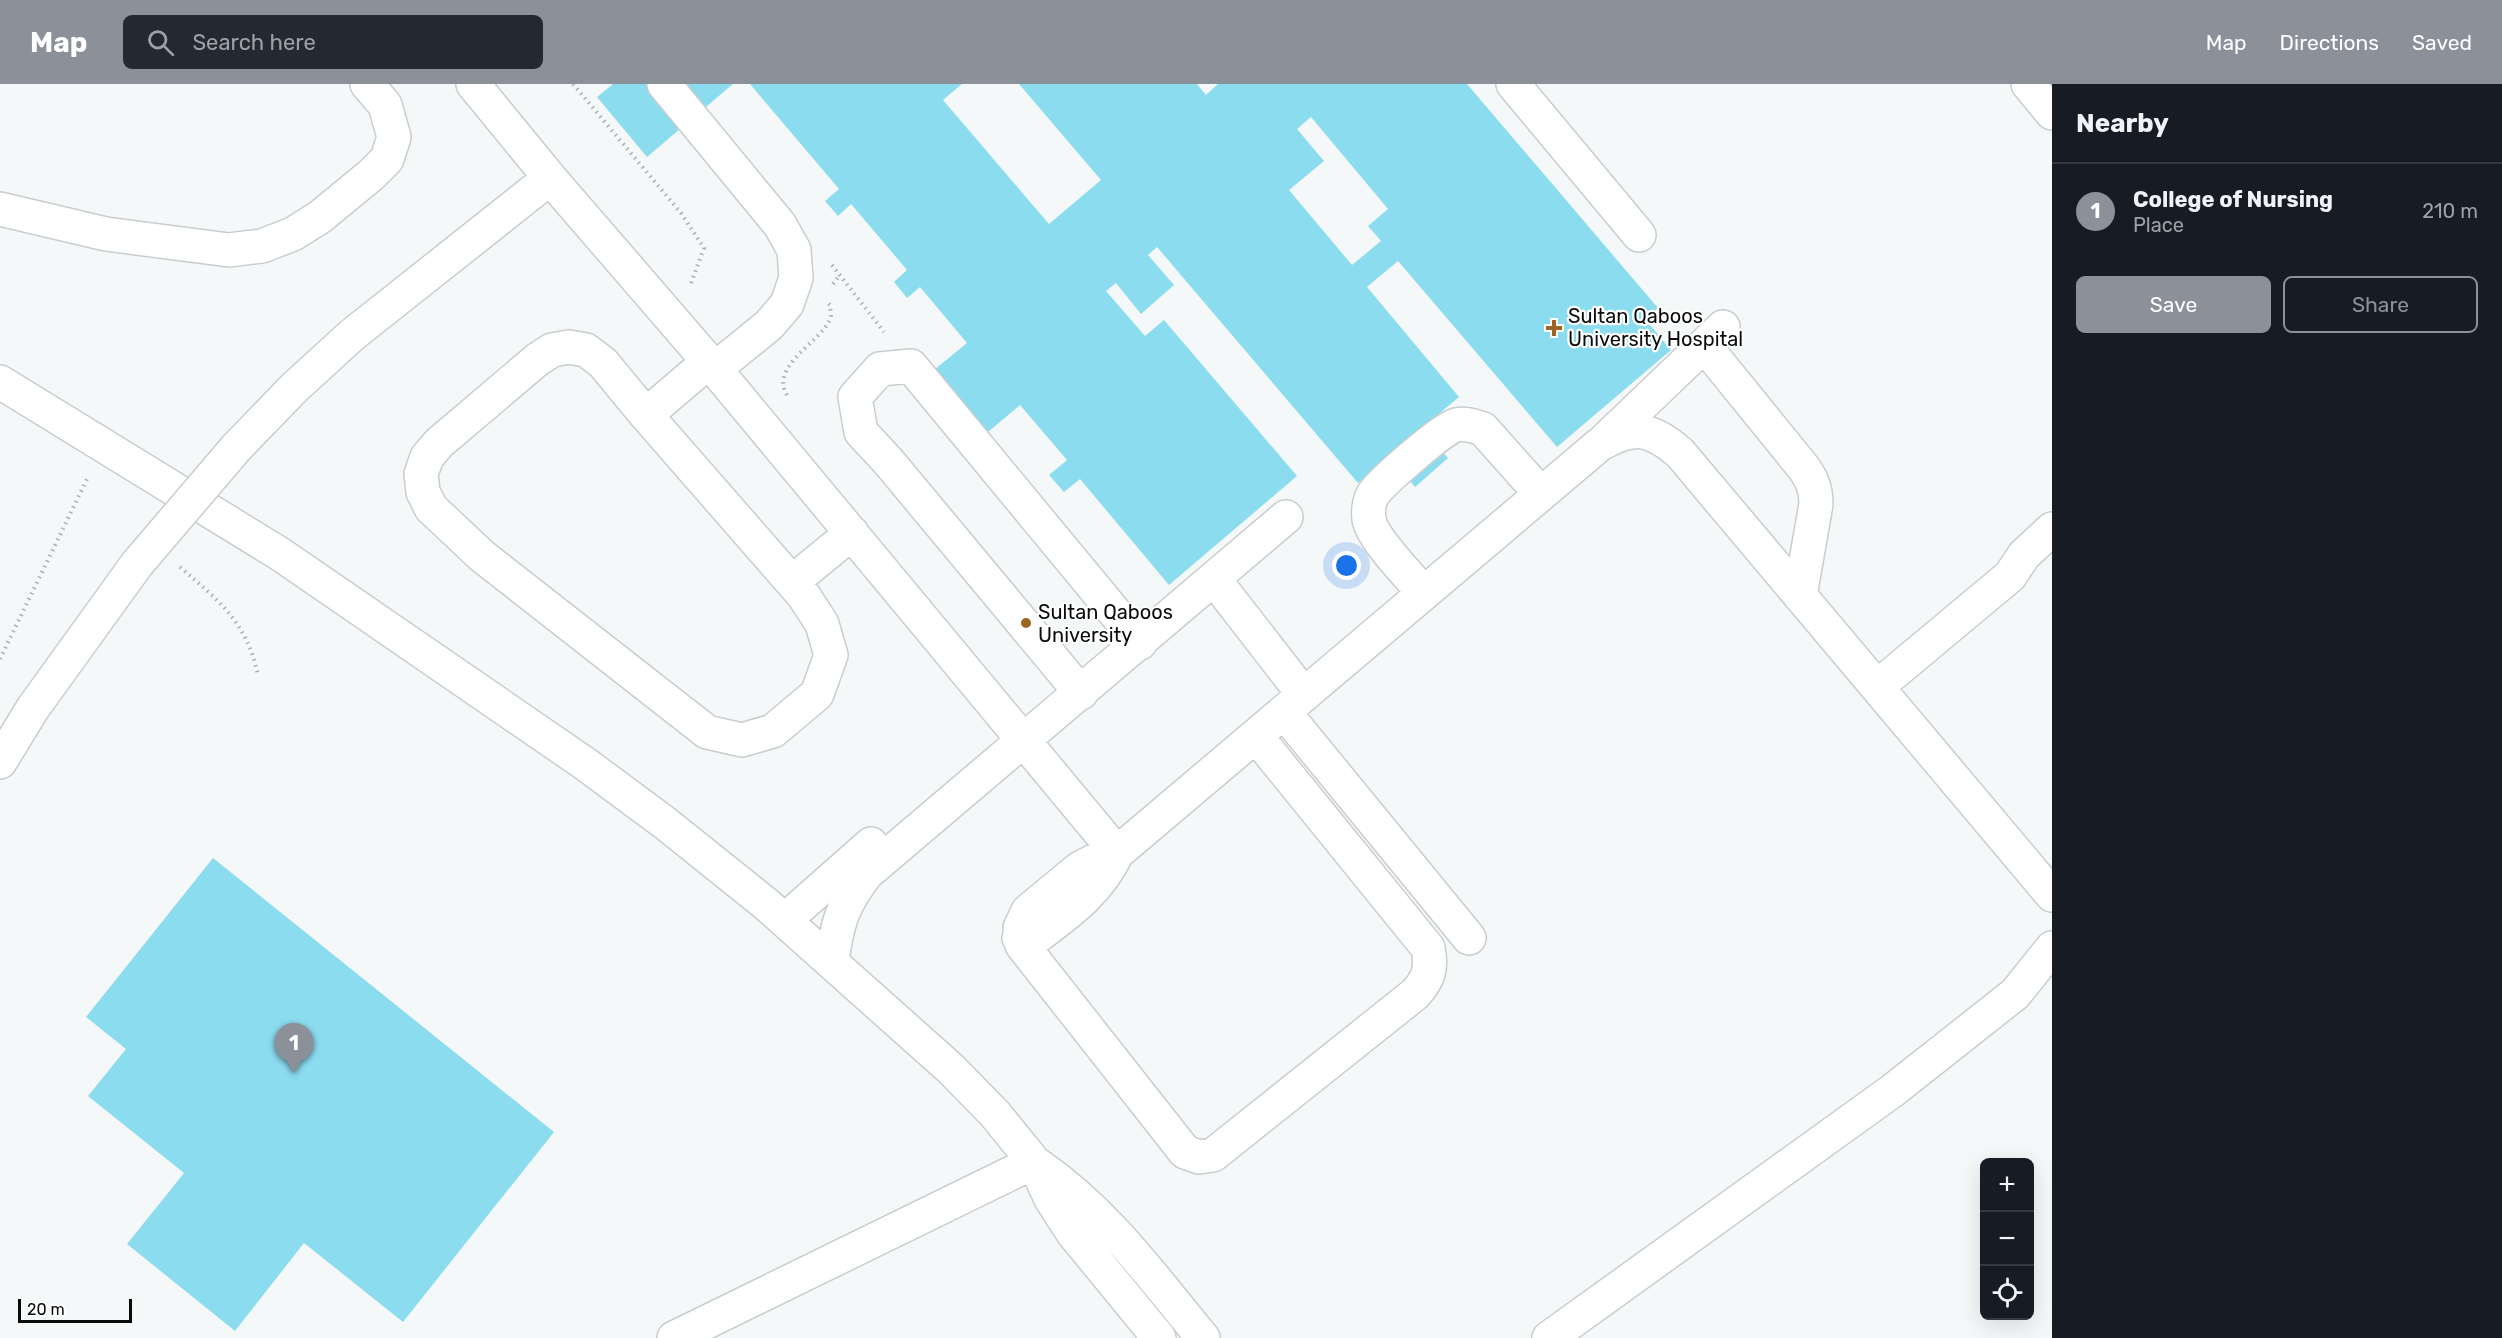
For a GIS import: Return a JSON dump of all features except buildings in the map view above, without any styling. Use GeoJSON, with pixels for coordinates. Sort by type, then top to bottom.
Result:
{"type":"FeatureCollection","features":[{"type":"Feature","properties":{"kind":"lane"},"geometry":{"type":"LineString","coordinates":[[0,209],[106,234],[229,250],[262,246],[293,234],[320,217],[387,159],[394,137],[385,105],[367,84]]}},
{"type":"Feature","properties":{"kind":"lane"},"geometry":{"type":"LineString","coordinates":[[473,84],[852,533],[1117,853]]}},
{"type":"Feature","properties":{"kind":"lane"},"geometry":{"type":"LineString","coordinates":[[646,415],[769,325],[788,304],[796,278],[794,250],[780,225],[664,84]]}},
{"type":"Feature","properties":{"kind":"lane"},"geometry":{"type":"LineString","coordinates":[[1513,84],[1639,235]]}},
{"type":"Feature","properties":{"kind":"lane"},"geometry":{"type":"LineString","coordinates":[[2028,84],[2052,113]]}},
{"type":"Feature","properties":{"kind":"lane"},"geometry":{"type":"LineString","coordinates":[[0,762],[33,708],[137,564],[236,448],[294,388],[352,334],[550,178]]}},
{"type":"Feature","properties":{"kind":"lane"},"geometry":{"type":"LineString","coordinates":[[1256,735],[1428,948],[1431,965],[1426,982],[1415,994],[1225,1147],[1213,1155],[1198,1157],[1185,1152],[1175,1142],[1025,952],[1019,938],[1029,939],[1039,935],[1096,889],[1108,873],[1117,853],[1256,735],[1599,445],[1713,336],[1811,478],[1816,491],[1816,504],[1800,596]]}},
{"type":"Feature","properties":{"kind":"lane"},"geometry":{"type":"LineString","coordinates":[[569,347],[586,350],[603,363],[646,415],[804,596],[822,624],[831,655],[817,694],[774,731],[742,740],[707,732],[482,556],[432,508],[423,492],[421,474],[427,457],[439,443],[538,359],[552,350],[569,347]]}},
{"type":"Feature","properties":{"kind":"lane"},"geometry":{"type":"LineString","coordinates":[[1081,693],[888,461],[861,432],[855,397],[880,369],[911,366],[1140,643]]}},
{"type":"Feature","properties":{"kind":"lane"},"geometry":{"type":"LineString","coordinates":[[0,382],[280,554],[584,763],[665,823],[785,920],[951,1069],[995,1114],[1034,1162],[1051,1199],[1073,1233],[1160,1338]]}},
{"type":"Feature","properties":{"kind":"lane"},"geometry":{"type":"LineString","coordinates":[[1424,593],[1375,534],[1369,522],[1369,508],[1373,495],[1382,484],[1443,432],[1456,425],[1470,424],[1483,429],[1541,494]]}},
{"type":"Feature","properties":{"kind":"lane"},"geometry":{"type":"LineString","coordinates":[[1599,445],[1618,434],[1641,431],[1663,438],[1680,453],[2052,895]]}},
{"type":"Feature","properties":{"kind":"lane"},"geometry":{"type":"LineString","coordinates":[[785,920],[1019,733],[1081,693],[1286,517]]}},
{"type":"Feature","properties":{"kind":"lane"},"geometry":{"type":"LineString","coordinates":[[1877,687],[2010,576],[2024,555],[2052,530]]}},
{"type":"Feature","properties":{"kind":"lane"},"geometry":{"type":"LineString","coordinates":[[792,582],[852,533]]}},
{"type":"Feature","properties":{"kind":"lane"},"geometry":{"type":"LineString","coordinates":[[2010,576],[2037,565],[2052,563]]}},
{"type":"Feature","properties":{"kind":"lane"},"geometry":{"type":"LineString","coordinates":[[1214,579],[1294,703],[1469,938]]}},
{"type":"Feature","properties":{"kind":"lane"},"geometry":{"type":"LineString","coordinates":[[832,962],[837,929],[848,899],[866,874],[1019,733]]}},
{"type":"Feature","properties":{"kind":"lane"},"geometry":{"type":"LineString","coordinates":[[1549,1338],[1893,1091],[2014,994],[2052,948]]}},
{"type":"Feature","properties":{"kind":"lane"},"geometry":{"type":"LineString","coordinates":[[674,1338],[1034,1162]]}},
{"type":"Feature","properties":{"kind":"lane"},"geometry":{"type":"LineString","coordinates":[[1034,1162],[1069,1186],[1100,1215],[1203,1338]]}},
{"type":"Feature","properties":{"kind":"path"},"geometry":{"type":"LineString","coordinates":[[573,84],[681,213],[704,248],[689,288],[666,313]]}},
{"type":"Feature","properties":{"kind":"path"},"geometry":{"type":"LineString","coordinates":[[794,250],[810,237],[911,366]]}},
{"type":"Feature","properties":{"kind":"path"},"geometry":{"type":"LineString","coordinates":[[789,398],[784,389],[787,368],[823,330],[831,317],[830,305],[822,297]]}},
{"type":"Feature","properties":{"kind":"path"},"geometry":{"type":"LineString","coordinates":[[0,659],[103,447]]}},
{"type":"Feature","properties":{"kind":"path"},"geometry":{"type":"LineString","coordinates":[[182,568],[231,614],[244,632],[253,653],[258,675]]}},
{"type":"Feature","properties":{"kind":"place","name":"Sultan Qaboos University Hospital"},"geometry":{"type":"Point","coordinates":[1554,328]}},
{"type":"Feature","properties":{"kind":"place","name":"Sultan Qaboos University"},"geometry":{"type":"Point","coordinates":[1026,623]}},
{"type":"Feature","properties":{"kind":"place","name":"College of Nursing"},"geometry":{"type":"Point","coordinates":[294,1073]}}]}
